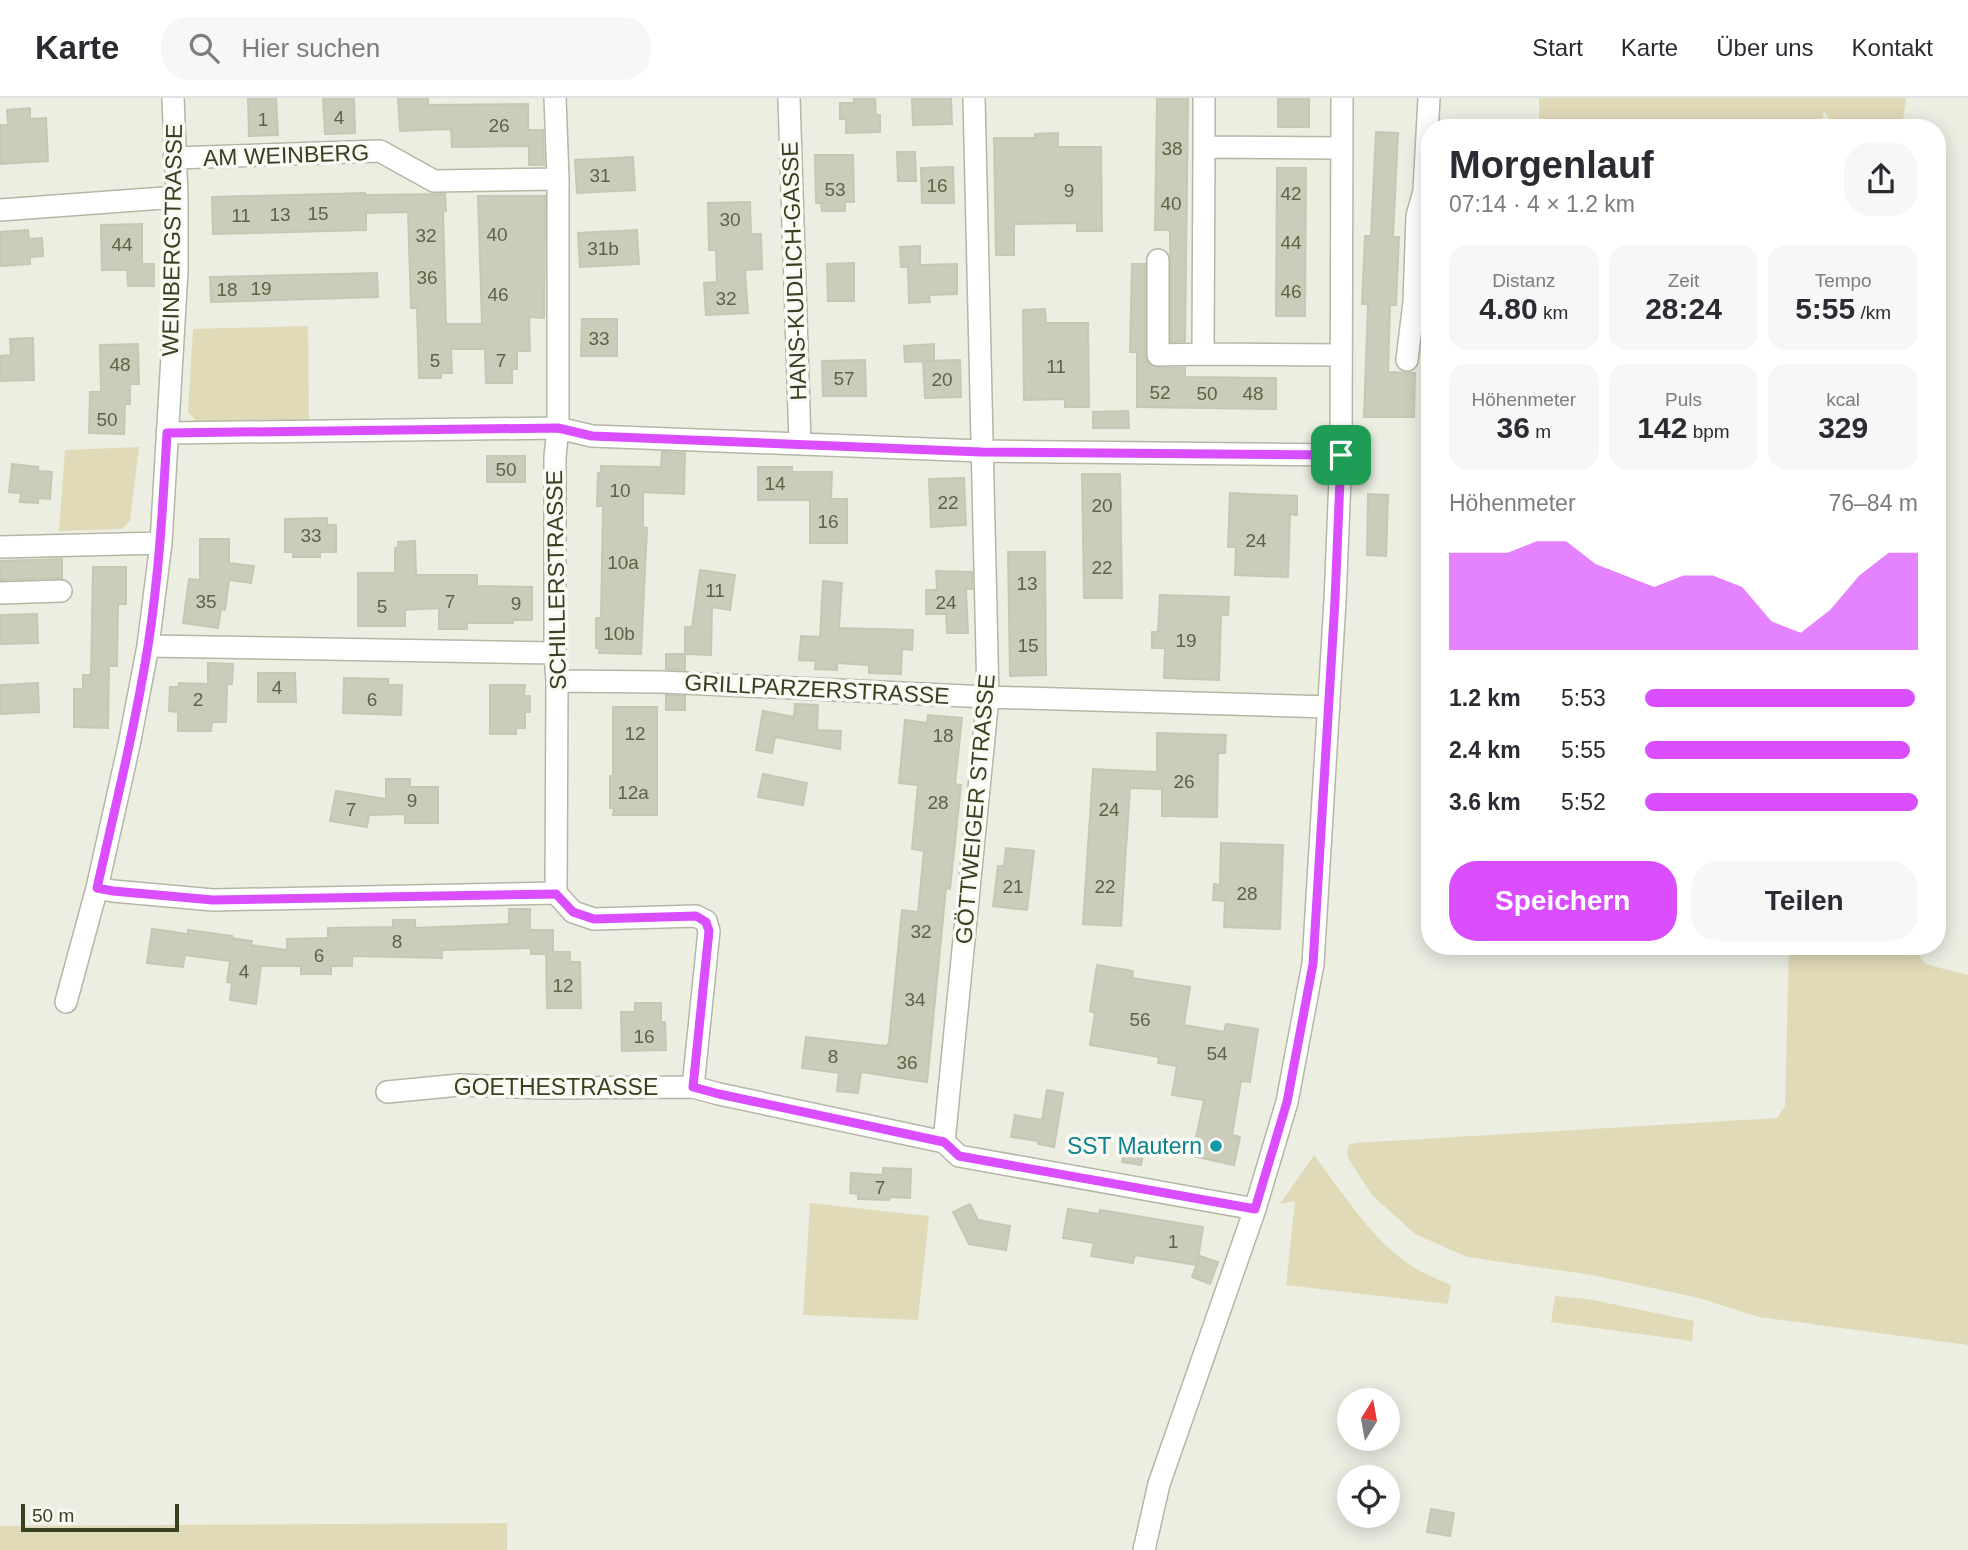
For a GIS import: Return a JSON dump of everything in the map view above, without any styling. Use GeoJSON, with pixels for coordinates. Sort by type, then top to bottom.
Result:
{"type":"FeatureCollection","features":[{"type":"Feature","properties":{"kind":"street","name":"WEINBERGSTRASSE"},"geometry":{"type":"LineString","coordinates":[[66,1002],[97,888],[148,646],[160,542],[177,271],[173,98]]}},
{"type":"Feature","properties":{"kind":"street","name":"SCHILLERSTRASSE"},"geometry":{"type":"LineString","coordinates":[[555,98],[558,179],[558,428],[555,457],[556,894]]}},
{"type":"Feature","properties":{"kind":"street","name":"HANS-KUDLICH-GASSE"},"geometry":{"type":"LineString","coordinates":[[789,98],[800,443]]}},
{"type":"Feature","properties":{"kind":"street","name":"GÖTTWEIGER STRASSE"},"geometry":{"type":"LineString","coordinates":[[944,1142],[988,697],[974,98]]}},
{"type":"Feature","properties":{"kind":"street"},"geometry":{"type":"LineString","coordinates":[[1203,354],[1204,98]]}},
{"type":"Feature","properties":{"kind":"street"},"geometry":{"type":"LineString","coordinates":[[1144,1550],[1159,1484],[1255,1209],[1287,1102],[1313,964],[1341,455],[1342,98]]}},
{"type":"Feature","properties":{"kind":"street"},"geometry":{"type":"LineString","coordinates":[[1428,119],[1429,98]]}},
{"type":"Feature","properties":{"kind":"street"},"geometry":{"type":"LineString","coordinates":[[1204,148],[1342,148]]}},
{"type":"Feature","properties":{"kind":"street","name":"AM WEINBERG"},"geometry":{"type":"LineString","coordinates":[[174,158],[380,151],[434,181],[558,179]]}},
{"type":"Feature","properties":{"kind":"street"},"geometry":{"type":"LineString","coordinates":[[0,210],[177,197]]}},
{"type":"Feature","properties":{"kind":"street"},"geometry":{"type":"LineString","coordinates":[[1421,202],[1417,216],[1421,285]]}},
{"type":"Feature","properties":{"kind":"street"},"geometry":{"type":"LineString","coordinates":[[1158,260],[1158,355],[1341,355]]}},
{"type":"Feature","properties":{"kind":"street"},"geometry":{"type":"LineString","coordinates":[[1407,360],[1421,306]]}},
{"type":"Feature","properties":{"kind":"street"},"geometry":{"type":"LineString","coordinates":[[167,433],[558,428],[592,436],[981,452],[1341,455]]}},
{"type":"Feature","properties":{"kind":"street"},"geometry":{"type":"LineString","coordinates":[[0,547],[160,542]]}},
{"type":"Feature","properties":{"kind":"street"},"geometry":{"type":"LineString","coordinates":[[0,593],[61,592]]}},
{"type":"Feature","properties":{"kind":"street"},"geometry":{"type":"LineString","coordinates":[[148,646],[555,653]]}},
{"type":"Feature","properties":{"kind":"street","name":"GRILLPARZERSTRASSE"},"geometry":{"type":"LineString","coordinates":[[557,681],[662,682],[988,697],[1329,707]]}},
{"type":"Feature","properties":{"kind":"street"},"geometry":{"type":"LineString","coordinates":[[97,888],[213,900],[556,894],[573,912],[594,919],[696,916],[706,922],[709,931],[693,1087]]}},
{"type":"Feature","properties":{"kind":"street","name":"GOETHESTRASSE"},"geometry":{"type":"LineString","coordinates":[[387,1092],[459,1085],[547,1088],[693,1087],[944,1142],[959,1156],[1255,1209]]}},
{"type":"Feature","properties":{"kind":"shaded area"},"geometry":{"type":"Polygon","coordinates":[[[1539,98],[1906,98],[1903,119],[1829,119],[1824,111],[1823,119],[1539,119],[1539,98]]]}},
{"type":"Feature","properties":{"kind":"shaded area"},"geometry":{"type":"Polygon","coordinates":[[[308,326],[309,423],[199,424],[188,412],[193,329],[308,326]]]}},
{"type":"Feature","properties":{"kind":"shaded area"},"geometry":{"type":"Polygon","coordinates":[[[139,447],[130,521],[122,529],[59,531],[65,450],[139,447]]]}},
{"type":"Feature","properties":{"kind":"shaded area"},"geometry":{"type":"Polygon","coordinates":[[[1789,955],[1919,955],[1925,964],[1968,975],[1968,1345],[1759,1317],[1699,1298],[1592,1275],[1467,1257],[1415,1234],[1372,1195],[1348,1158],[1347,1151],[1349,1145],[1355,1143],[1777,1118],[1785,1106],[1789,955]]]}},
{"type":"Feature","properties":{"kind":"shaded area"},"geometry":{"type":"Polygon","coordinates":[[[1314,1155],[1353,1208],[1386,1245],[1410,1265],[1451,1285],[1448,1304],[1286,1285],[1295,1201],[1280,1204],[1314,1155]]]}},
{"type":"Feature","properties":{"kind":"shaded area"},"geometry":{"type":"Polygon","coordinates":[[[810,1203],[929,1216],[918,1320],[803,1315],[810,1203]]]}},
{"type":"Feature","properties":{"kind":"shaded area"},"geometry":{"type":"Polygon","coordinates":[[[1555,1296],[1588,1299],[1694,1321],[1692,1341],[1551,1322],[1555,1296]]]}},
{"type":"Feature","properties":{"kind":"shaded area"},"geometry":{"type":"Polygon","coordinates":[[[507,1523],[507,1550],[0,1550],[0,1526],[507,1523]]]}},
{"type":"Feature","properties":{"kind":"building"},"geometry":{"type":"Polygon","coordinates":[[[248,98],[276,98],[278,135],[249,136],[248,98]]]}},
{"type":"Feature","properties":{"kind":"building"},"geometry":{"type":"Polygon","coordinates":[[[323,98],[354,98],[355,133],[325,134],[323,98]]]}},
{"type":"Feature","properties":{"kind":"building"},"geometry":{"type":"Polygon","coordinates":[[[398,98],[428,98],[428,105],[528,104],[528,130],[543,130],[544,165],[529,165],[529,146],[452,147],[451,129],[400,131],[398,98]]]}},
{"type":"Feature","properties":{"kind":"building"},"geometry":{"type":"Polygon","coordinates":[[[854,98],[875,98],[876,115],[880,115],[880,132],[846,133],[846,119],[840,119],[840,103],[854,103],[854,98]]]}},
{"type":"Feature","properties":{"kind":"building"},"geometry":{"type":"Polygon","coordinates":[[[912,98],[951,98],[952,124],[913,125],[912,98]]]}},
{"type":"Feature","properties":{"kind":"building"},"geometry":{"type":"Polygon","coordinates":[[[1157,98],[1188,98],[1185,341],[1171,342],[1170,230],[1155,230],[1157,98]]]}},
{"type":"Feature","properties":{"kind":"building"},"geometry":{"type":"Polygon","coordinates":[[[1278,98],[1309,98],[1309,127],[1278,127],[1278,98]]]}},
{"type":"Feature","properties":{"kind":"building"},"geometry":{"type":"Polygon","coordinates":[[[30,108],[30,119],[46,118],[48,161],[0,164],[0,125],[8,125],[7,110],[30,108]]]}},
{"type":"Feature","properties":{"kind":"building"},"geometry":{"type":"Polygon","coordinates":[[[1376,132],[1398,133],[1393,237],[1399,237],[1396,305],[1390,305],[1388,372],[1415,373],[1414,417],[1364,417],[1368,304],[1362,304],[1365,236],[1371,236],[1376,132]]]}},
{"type":"Feature","properties":{"kind":"building"},"geometry":{"type":"Polygon","coordinates":[[[1058,133],[1058,147],[1101,147],[1102,231],[1077,231],[1077,223],[1014,224],[1014,255],[996,255],[994,138],[1035,138],[1035,134],[1058,133]]]}},
{"type":"Feature","properties":{"kind":"building"},"geometry":{"type":"Polygon","coordinates":[[[897,152],[915,152],[916,181],[898,181],[897,152]]]}},
{"type":"Feature","properties":{"kind":"building"},"geometry":{"type":"Polygon","coordinates":[[[815,155],[853,155],[854,202],[845,202],[845,211],[822,211],[821,203],[816,203],[815,155]]]}},
{"type":"Feature","properties":{"kind":"building"},"geometry":{"type":"Polygon","coordinates":[[[633,157],[635,190],[577,193],[575,160],[633,157]]]}},
{"type":"Feature","properties":{"kind":"building"},"geometry":{"type":"Polygon","coordinates":[[[953,167],[954,203],[922,203],[921,168],[953,167]]]}},
{"type":"Feature","properties":{"kind":"building"},"geometry":{"type":"Polygon","coordinates":[[[1277,168],[1306,168],[1305,316],[1276,316],[1277,168]]]}},
{"type":"Feature","properties":{"kind":"building"},"geometry":{"type":"Polygon","coordinates":[[[445,194],[446,211],[443,211],[446,324],[482,324],[478,196],[545,196],[544,318],[529,317],[530,351],[517,351],[517,369],[512,369],[512,383],[486,383],[485,349],[451,349],[452,373],[441,373],[441,378],[419,378],[417,308],[411,308],[408,212],[366,213],[366,230],[213,234],[212,197],[445,194]]]}},
{"type":"Feature","properties":{"kind":"building"},"geometry":{"type":"Polygon","coordinates":[[[750,202],[751,234],[761,234],[762,269],[745,270],[748,313],[706,315],[704,283],[717,282],[716,250],[709,250],[708,203],[750,202]]]}},
{"type":"Feature","properties":{"kind":"building"},"geometry":{"type":"Polygon","coordinates":[[[142,224],[142,264],[154,264],[154,286],[128,286],[127,270],[102,270],[101,225],[142,224]]]}},
{"type":"Feature","properties":{"kind":"building"},"geometry":{"type":"Polygon","coordinates":[[[28,230],[29,239],[42,238],[43,256],[30,257],[30,264],[0,266],[0,232],[28,230]]]}},
{"type":"Feature","properties":{"kind":"building"},"geometry":{"type":"Polygon","coordinates":[[[637,230],[639,264],[580,267],[578,233],[637,230]]]}},
{"type":"Feature","properties":{"kind":"building"},"geometry":{"type":"Polygon","coordinates":[[[920,246],[920,265],[957,264],[957,294],[929,295],[930,302],[909,303],[908,267],[901,267],[900,247],[920,246]]]}},
{"type":"Feature","properties":{"kind":"building"},"geometry":{"type":"Polygon","coordinates":[[[854,263],[854,301],[828,301],[827,264],[854,263]]]}},
{"type":"Feature","properties":{"kind":"building"},"geometry":{"type":"Polygon","coordinates":[[[1132,264],[1145,264],[1147,362],[1158,368],[1185,368],[1185,377],[1276,378],[1276,409],[1137,407],[1137,352],[1130,352],[1132,264]]]}},
{"type":"Feature","properties":{"kind":"building"},"geometry":{"type":"Polygon","coordinates":[[[377,273],[378,297],[211,302],[210,277],[377,273]]]}},
{"type":"Feature","properties":{"kind":"building"},"geometry":{"type":"Polygon","coordinates":[[[1045,309],[1046,323],[1088,323],[1089,407],[1065,407],[1065,399],[1024,400],[1023,310],[1045,309]]]}},
{"type":"Feature","properties":{"kind":"building"},"geometry":{"type":"Polygon","coordinates":[[[582,319],[617,319],[617,356],[581,356],[582,319]]]}},
{"type":"Feature","properties":{"kind":"building"},"geometry":{"type":"Polygon","coordinates":[[[33,338],[34,380],[0,381],[0,356],[11,355],[10,339],[33,338]]]}},
{"type":"Feature","properties":{"kind":"building"},"geometry":{"type":"Polygon","coordinates":[[[138,344],[139,384],[130,384],[130,404],[125,404],[124,434],[89,433],[90,392],[101,392],[100,345],[138,344]]]}},
{"type":"Feature","properties":{"kind":"building"},"geometry":{"type":"Polygon","coordinates":[[[934,344],[934,361],[905,362],[904,346],[934,344]]]}},
{"type":"Feature","properties":{"kind":"building"},"geometry":{"type":"Polygon","coordinates":[[[865,360],[866,396],[823,396],[822,361],[865,360]]]}},
{"type":"Feature","properties":{"kind":"building"},"geometry":{"type":"Polygon","coordinates":[[[960,360],[961,397],[925,398],[923,361],[960,360]]]}},
{"type":"Feature","properties":{"kind":"building"},"geometry":{"type":"Polygon","coordinates":[[[1128,411],[1129,428],[1093,428],[1093,412],[1128,411]]]}},
{"type":"Feature","properties":{"kind":"building"},"geometry":{"type":"Polygon","coordinates":[[[662,452],[685,453],[684,494],[643,492],[643,527],[647,528],[641,654],[599,653],[600,648],[596,648],[596,618],[601,618],[603,506],[597,506],[598,473],[601,473],[601,466],[661,467],[662,452]]]}},
{"type":"Feature","properties":{"kind":"building"},"geometry":{"type":"Polygon","coordinates":[[[487,456],[525,456],[525,482],[487,482],[487,456]]]}},
{"type":"Feature","properties":{"kind":"building"},"geometry":{"type":"Polygon","coordinates":[[[12,464],[38,467],[38,471],[52,472],[50,499],[38,498],[38,503],[20,502],[21,493],[9,492],[12,464]]]}},
{"type":"Feature","properties":{"kind":"building"},"geometry":{"type":"Polygon","coordinates":[[[758,467],[792,467],[792,472],[832,472],[831,499],[847,499],[847,543],[810,543],[810,500],[758,500],[758,467]]]}},
{"type":"Feature","properties":{"kind":"building"},"geometry":{"type":"Polygon","coordinates":[[[1082,474],[1120,474],[1122,598],[1084,598],[1082,474]]]}},
{"type":"Feature","properties":{"kind":"building"},"geometry":{"type":"Polygon","coordinates":[[[964,478],[966,525],[931,527],[929,479],[964,478]]]}},
{"type":"Feature","properties":{"kind":"building"},"geometry":{"type":"Polygon","coordinates":[[[1230,493],[1297,496],[1297,515],[1290,514],[1288,577],[1235,575],[1236,547],[1228,547],[1230,493]]]}},
{"type":"Feature","properties":{"kind":"building"},"geometry":{"type":"Polygon","coordinates":[[[1368,494],[1388,495],[1386,556],[1367,555],[1368,494]]]}},
{"type":"Feature","properties":{"kind":"building"},"geometry":{"type":"Polygon","coordinates":[[[327,518],[327,525],[336,525],[336,552],[320,552],[320,557],[293,557],[293,552],[285,552],[285,519],[327,518]]]}},
{"type":"Feature","properties":{"kind":"building"},"geometry":{"type":"Polygon","coordinates":[[[200,539],[229,539],[229,563],[254,566],[251,583],[229,580],[225,610],[221,609],[218,628],[183,623],[189,579],[200,580],[200,539]]]}},
{"type":"Feature","properties":{"kind":"building"},"geometry":{"type":"Polygon","coordinates":[[[415,541],[416,575],[477,575],[477,586],[532,587],[532,620],[513,620],[513,623],[467,623],[467,629],[439,629],[439,608],[405,610],[405,626],[358,626],[358,573],[395,573],[395,548],[398,547],[398,542],[415,541]]]}},
{"type":"Feature","properties":{"kind":"building"},"geometry":{"type":"Polygon","coordinates":[[[1008,552],[1045,552],[1046,675],[1010,676],[1008,552]]]}},
{"type":"Feature","properties":{"kind":"building"},"geometry":{"type":"Polygon","coordinates":[[[62,559],[62,578],[0,580],[0,561],[62,559]]]}},
{"type":"Feature","properties":{"kind":"building"},"geometry":{"type":"Polygon","coordinates":[[[93,567],[126,567],[126,604],[118,604],[117,666],[109,666],[108,728],[74,727],[74,689],[83,689],[83,675],[91,675],[93,567]]]}},
{"type":"Feature","properties":{"kind":"building"},"geometry":{"type":"Polygon","coordinates":[[[700,570],[735,575],[730,610],[712,607],[711,655],[685,654],[685,627],[692,627],[700,570]]]}},
{"type":"Feature","properties":{"kind":"building"},"geometry":{"type":"Polygon","coordinates":[[[936,571],[972,572],[972,589],[966,589],[968,633],[947,633],[946,614],[926,614],[926,590],[937,590],[936,571]]]}},
{"type":"Feature","properties":{"kind":"building"},"geometry":{"type":"Polygon","coordinates":[[[823,581],[842,583],[839,628],[913,630],[912,650],[902,649],[901,674],[869,673],[869,665],[837,663],[837,670],[815,669],[816,661],[799,660],[801,636],[820,637],[823,581]]]}},
{"type":"Feature","properties":{"kind":"building"},"geometry":{"type":"Polygon","coordinates":[[[1160,595],[1229,597],[1228,615],[1221,615],[1219,680],[1164,678],[1165,648],[1152,648],[1152,632],[1158,632],[1160,595]]]}},
{"type":"Feature","properties":{"kind":"building"},"geometry":{"type":"Polygon","coordinates":[[[37,614],[38,643],[0,644],[0,615],[37,614]]]}},
{"type":"Feature","properties":{"kind":"building"},"geometry":{"type":"Polygon","coordinates":[[[666,654],[685,654],[685,670],[666,669],[666,654]]]}},
{"type":"Feature","properties":{"kind":"building"},"geometry":{"type":"Polygon","coordinates":[[[208,663],[233,664],[232,684],[227,684],[226,722],[212,722],[211,731],[178,731],[178,712],[169,711],[170,687],[178,687],[179,683],[208,684],[208,663]]]}},
{"type":"Feature","properties":{"kind":"building"},"geometry":{"type":"Polygon","coordinates":[[[258,673],[295,673],[296,702],[258,702],[258,673]]]}},
{"type":"Feature","properties":{"kind":"building"},"geometry":{"type":"Polygon","coordinates":[[[344,678],[388,679],[388,685],[402,685],[401,715],[343,713],[344,678]]]}},
{"type":"Feature","properties":{"kind":"building"},"geometry":{"type":"Polygon","coordinates":[[[38,683],[39,712],[0,714],[0,685],[38,683]]]}},
{"type":"Feature","properties":{"kind":"building"},"geometry":{"type":"Polygon","coordinates":[[[490,685],[525,685],[524,696],[530,696],[530,712],[525,712],[525,728],[516,728],[516,734],[490,734],[490,685]]]}},
{"type":"Feature","properties":{"kind":"building"},"geometry":{"type":"Polygon","coordinates":[[[666,695],[685,696],[685,710],[666,710],[666,695]]]}},
{"type":"Feature","properties":{"kind":"building"},"geometry":{"type":"Polygon","coordinates":[[[795,704],[818,705],[817,730],[841,731],[840,749],[775,737],[772,753],[756,750],[763,711],[794,717],[795,704]]]}},
{"type":"Feature","properties":{"kind":"building"},"geometry":{"type":"Polygon","coordinates":[[[613,707],[657,707],[657,815],[613,815],[614,808],[610,808],[613,707]]]}},
{"type":"Feature","properties":{"kind":"building"},"geometry":{"type":"Polygon","coordinates":[[[928,715],[962,718],[955,784],[961,785],[950,889],[946,888],[927,1082],[861,1072],[858,1093],[837,1091],[839,1073],[802,1068],[806,1037],[887,1046],[889,1042],[902,910],[918,912],[924,851],[912,849],[918,785],[899,783],[905,720],[927,723],[928,715]]]}},
{"type":"Feature","properties":{"kind":"building"},"geometry":{"type":"Polygon","coordinates":[[[1157,733],[1226,735],[1225,753],[1218,753],[1217,817],[1162,816],[1162,789],[1130,788],[1121,926],[1083,924],[1093,769],[1157,772],[1157,733]]]}},
{"type":"Feature","properties":{"kind":"building"},"geometry":{"type":"Polygon","coordinates":[[[763,774],[807,783],[803,805],[758,797],[763,774]]]}},
{"type":"Feature","properties":{"kind":"building"},"geometry":{"type":"Polygon","coordinates":[[[386,779],[410,779],[410,787],[438,787],[438,823],[405,823],[405,814],[369,815],[367,827],[330,821],[336,791],[386,799],[386,779]]]}},
{"type":"Feature","properties":{"kind":"building"},"geometry":{"type":"Polygon","coordinates":[[[1221,843],[1283,845],[1280,929],[1224,927],[1225,901],[1213,900],[1214,884],[1220,885],[1221,843]]]}},
{"type":"Feature","properties":{"kind":"building"},"geometry":{"type":"Polygon","coordinates":[[[1006,848],[1034,851],[1027,910],[993,906],[998,866],[1004,866],[1006,848]]]}},
{"type":"Feature","properties":{"kind":"building"},"geometry":{"type":"Polygon","coordinates":[[[509,909],[530,909],[530,930],[553,930],[553,952],[570,952],[570,962],[580,962],[581,1008],[547,1008],[546,954],[531,954],[531,948],[442,950],[442,958],[352,956],[352,966],[331,966],[331,974],[301,974],[301,966],[261,966],[256,1004],[230,1000],[232,983],[227,982],[230,961],[185,955],[183,967],[147,963],[152,929],[188,934],[188,930],[232,936],[231,938],[252,941],[251,945],[287,950],[287,939],[328,938],[328,928],[393,927],[393,920],[415,920],[415,928],[509,924],[509,909]]]}},
{"type":"Feature","properties":{"kind":"building"},"geometry":{"type":"Polygon","coordinates":[[[1097,965],[1133,971],[1132,978],[1190,987],[1184,1025],[1224,1032],[1226,1024],[1258,1029],[1250,1082],[1241,1081],[1232,1135],[1240,1137],[1234,1165],[1192,1156],[1204,1100],[1172,1095],[1177,1066],[1158,1063],[1159,1057],[1090,1045],[1095,1013],[1090,1011],[1097,965]]]}},
{"type":"Feature","properties":{"kind":"building"},"geometry":{"type":"Polygon","coordinates":[[[635,1003],[661,1003],[666,1050],[622,1051],[621,1012],[635,1012],[635,1003]]]}},
{"type":"Feature","properties":{"kind":"building"},"geometry":{"type":"Polygon","coordinates":[[[1047,1090],[1063,1093],[1054,1147],[1038,1144],[1038,1141],[1011,1137],[1015,1115],[1042,1120],[1047,1090]]]}},
{"type":"Feature","properties":{"kind":"building"},"geometry":{"type":"Polygon","coordinates":[[[1125,1146],[1144,1149],[1141,1165],[1122,1162],[1125,1146]]]}},
{"type":"Feature","properties":{"kind":"building"},"geometry":{"type":"Polygon","coordinates":[[[883,1168],[911,1169],[910,1198],[858,1199],[858,1194],[850,1193],[851,1173],[883,1175],[883,1168]]]}},
{"type":"Feature","properties":{"kind":"building"},"geometry":{"type":"Polygon","coordinates":[[[970,1204],[978,1220],[1010,1226],[1006,1250],[969,1244],[953,1212],[970,1204]]]}},
{"type":"Feature","properties":{"kind":"building"},"geometry":{"type":"Polygon","coordinates":[[[1068,1209],[1099,1214],[1100,1210],[1203,1227],[1197,1265],[1135,1255],[1133,1263],[1091,1256],[1094,1243],[1063,1238],[1068,1209]]]}},
{"type":"Feature","properties":{"kind":"building"},"geometry":{"type":"Polygon","coordinates":[[[1200,1256],[1218,1262],[1210,1284],[1192,1277],[1200,1256]]]}},
{"type":"Feature","properties":{"kind":"building"},"geometry":{"type":"Polygon","coordinates":[[[1431,1509],[1454,1513],[1450,1536],[1427,1532],[1431,1509]]]}},
{"type":"Feature","properties":{"kind":"place","name":"SST Mautern"},"geometry":{"type":"Point","coordinates":[1216,1146]}},
{"type":"Feature","properties":{"kind":"route"},"geometry":{"type":"LineString","coordinates":[[558,428],[592,436],[981,452],[1341,455],[1313,964],[1287,1102],[1255,1209],[959,1156],[944,1142],[693,1087],[709,931],[706,922],[696,916],[594,919],[573,912],[556,894],[213,900],[97,888],[148,646],[160,542],[167,433],[558,428]]}}]}
